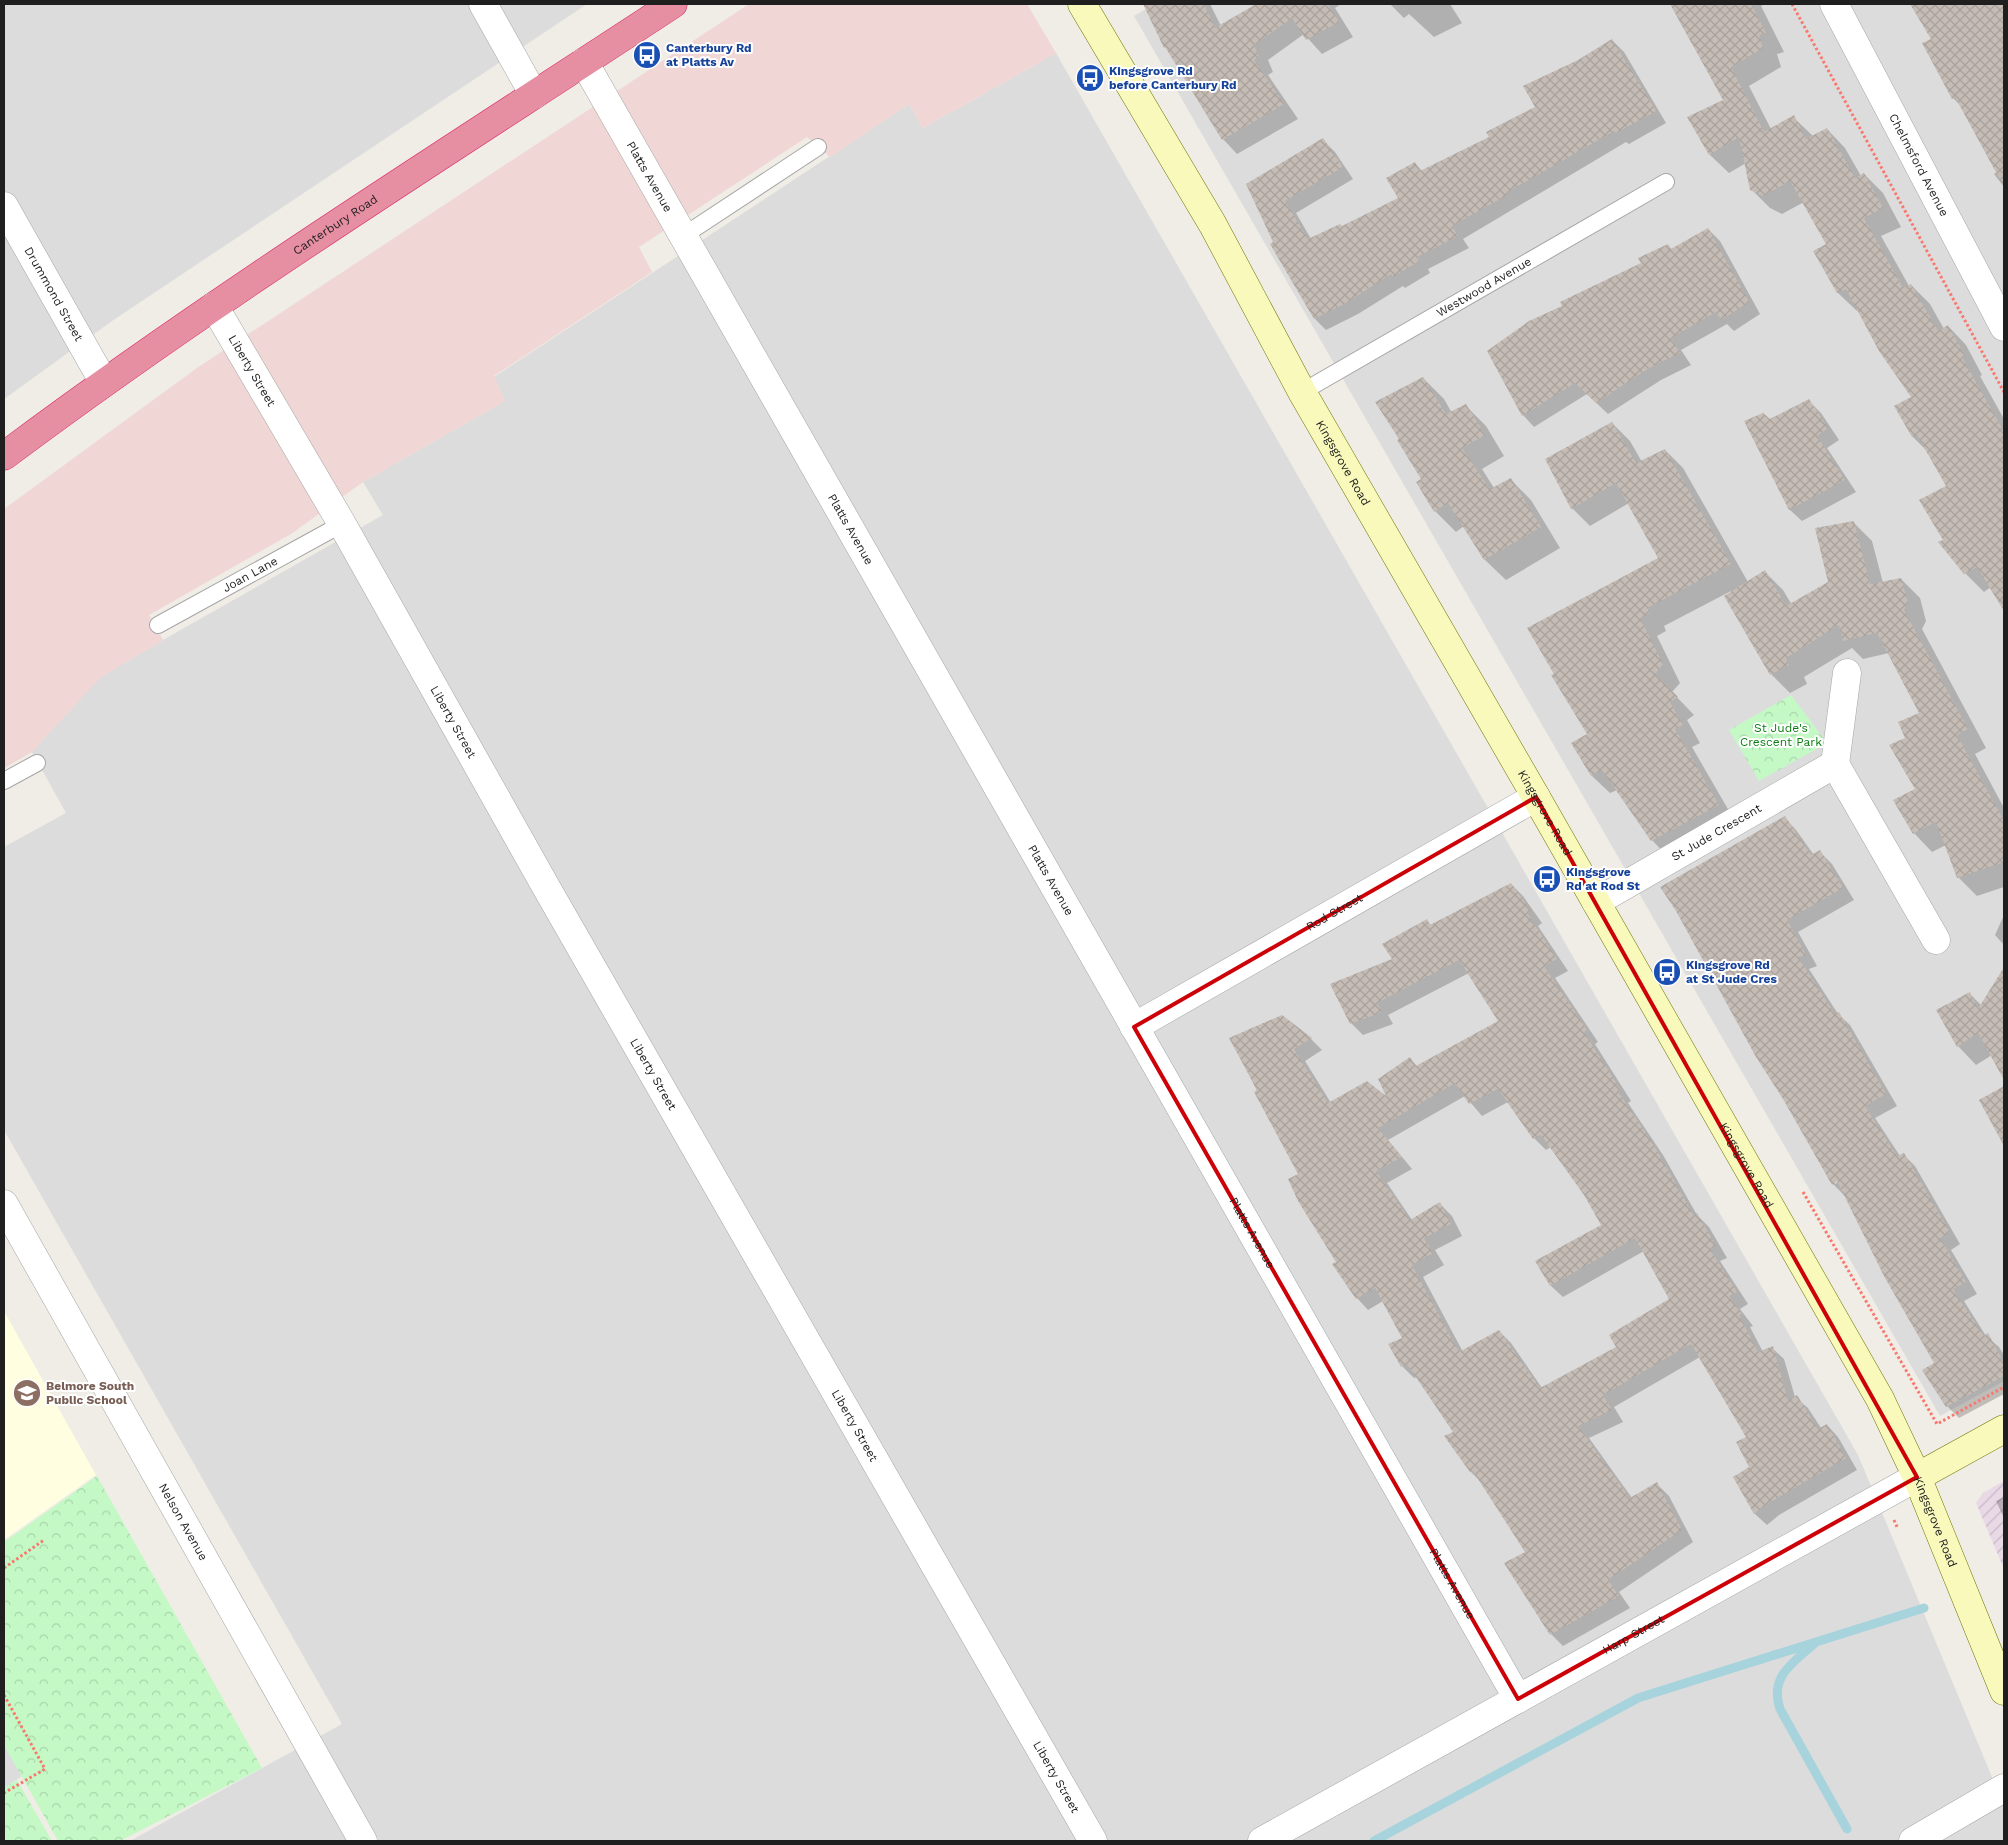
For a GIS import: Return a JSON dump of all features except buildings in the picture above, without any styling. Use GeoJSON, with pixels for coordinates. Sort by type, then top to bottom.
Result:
{"type":"FeatureCollection","features":[{"type":"Feature","properties":{"kind":"highway","name":"Canterbury Road"},"geometry":{"type":"LineString","coordinates":[[4,456],[104,381],[214,306],[673,4]]}},
{"type":"Feature","properties":{"kind":"main road","name":"Kingsgrove Road"},"geometry":{"type":"LineString","coordinates":[[1082,4],[1213,225],[1302,392],[1880,1399],[1917,1477],[2004,1691]]}},
{"type":"Feature","properties":{"kind":"main road","name":"Harp Street"},"geometry":{"type":"LineString","coordinates":[[1917,1477],[2004,1429]]}},
{"type":"Feature","properties":{"kind":"street"},"geometry":{"type":"LineString","coordinates":[[482,4],[534,95]]}},
{"type":"Feature","properties":{"kind":"street","name":"Chelmsford Avenue"},"geometry":{"type":"LineString","coordinates":[[1834,4],[2004,327]]}},
{"type":"Feature","properties":{"kind":"street","name":"Platts Avenue"},"geometry":{"type":"LineString","coordinates":[[584,62],[1518,1699]]}},
{"type":"Feature","properties":{"kind":"street","name":"Drummond Street"},"geometry":{"type":"LineString","coordinates":[[5,212],[104,381]]}},
{"type":"Feature","properties":{"kind":"street","name":"Liberty Street"},"geometry":{"type":"LineString","coordinates":[[214,306],[342,524],[546,887],[1094,1841]]}},
{"type":"Feature","properties":{"kind":"street"},"geometry":{"type":"LineString","coordinates":[[1847,673],[1835,764],[1936,940]]}},
{"type":"Feature","properties":{"kind":"street","name":"St Jude Crescent"},"geometry":{"type":"LineString","coordinates":[[1596,902],[1835,764]]}},
{"type":"Feature","properties":{"kind":"street","name":"Rod Street"},"geometry":{"type":"LineString","coordinates":[[1134,1027],[1536,797]]}},
{"type":"Feature","properties":{"kind":"street","name":"Nelson Avenue"},"geometry":{"type":"LineString","coordinates":[[4,1204],[363,1841]]}},
{"type":"Feature","properties":{"kind":"street","name":"Harp Street"},"geometry":{"type":"LineString","coordinates":[[1262,1841],[1917,1477]]}},
{"type":"Feature","properties":{"kind":"street"},"geometry":{"type":"LineString","coordinates":[[1912,1841],[2004,1788]]}},
{"type":"Feature","properties":{"kind":"lane"},"geometry":{"type":"LineString","coordinates":[[683,236],[818,147]]}},
{"type":"Feature","properties":{"kind":"lane","name":"Westwood Avenue"},"geometry":{"type":"LineString","coordinates":[[1302,392],[1666,182]]}},
{"type":"Feature","properties":{"kind":"lane","name":"Joan Lane"},"geometry":{"type":"LineString","coordinates":[[158,625],[342,524]]}},
{"type":"Feature","properties":{"kind":"lane"},"geometry":{"type":"LineString","coordinates":[[4,781],[37,763]]}},
{"type":"Feature","properties":{"kind":"path"},"geometry":{"type":"LineString","coordinates":[[1792,4],[2004,392]]}},
{"type":"Feature","properties":{"kind":"path"},"geometry":{"type":"LineString","coordinates":[[1803,1192],[1937,1424],[2004,1387]]}},
{"type":"Feature","properties":{"kind":"path"},"geometry":{"type":"LineString","coordinates":[[1894,1520],[1898,1529]]}},
{"type":"Feature","properties":{"kind":"path"},"geometry":{"type":"LineString","coordinates":[[4,1568],[44,1540]]}},
{"type":"Feature","properties":{"kind":"path"},"geometry":{"type":"LineString","coordinates":[[4,1695],[45,1769],[4,1793]]}},
{"type":"Feature","properties":{"kind":"highlighted area"},"geometry":{"type":"Polygon","coordinates":[[[1536,797],[1917,1477],[1518,1699],[1134,1027],[1536,797]]]}},
{"type":"Feature","properties":{"kind":"shaded area"},"geometry":{"type":"Polygon","coordinates":[[[4,4],[587,4],[112,321],[4,399],[4,4]]]}},
{"type":"Feature","properties":{"kind":"shaded area"},"geometry":{"type":"Polygon","coordinates":[[[749,4],[1027,4],[1056,53],[923,128],[909,104],[830,157],[807,137],[639,247],[652,272],[494,376],[505,401],[363,482],[291,534],[149,615],[163,640],[100,678],[32,752],[4,768],[4,509],[197,368],[749,4]]]}},
{"type":"Feature","properties":{"kind":"shaded area"},"geometry":{"type":"Polygon","coordinates":[[[1154,4],[2004,4],[2004,1381],[1940,1416],[1134,16],[1154,4]]]}},
{"type":"Feature","properties":{"kind":"shaded area"},"geometry":{"type":"Polygon","coordinates":[[[1056,53],[1858,1455],[2004,1806],[2004,1841],[130,1841],[342,1724],[4,1130],[4,847],[66,813],[32,752],[96,680],[383,515],[363,482],[505,401],[494,377],[909,104],[923,128],[1056,53]]]}},
{"type":"Feature","properties":{"kind":"shaded area","name":"Belmore South Public School"},"geometry":{"type":"Polygon","coordinates":[[[4,1311],[96,1475],[4,1540],[4,1311]]]}},
{"type":"Feature","properties":{"kind":"shaded area"},"geometry":{"type":"Polygon","coordinates":[[[2004,1481],[2004,1569],[1976,1503],[1983,1493],[2004,1481]]]}},
{"type":"Feature","properties":{"kind":"shaded area"},"geometry":{"type":"Polygon","coordinates":[[[4,1745],[22,1776],[4,1788],[4,1745]]]}},
{"type":"Feature","properties":{"kind":"green space","name":"St Jude's Crescent Park"},"geometry":{"type":"Polygon","coordinates":[[[1791,695],[1827,743],[1759,781],[1729,730],[1791,695]]]}},
{"type":"Feature","properties":{"kind":"green space"},"geometry":{"type":"Polygon","coordinates":[[[97,1476],[262,1768],[120,1841],[58,1841],[4,1745],[4,1542],[97,1476]]]}},
{"type":"Feature","properties":{"kind":"green space"},"geometry":{"type":"Polygon","coordinates":[[[17,1780],[52,1841],[4,1841],[4,1788],[17,1780]]]}},
{"type":"Feature","properties":{"kind":"waterway"},"geometry":{"type":"LineString","coordinates":[[1374,1841],[1638,1698],[1924,1608]]}},
{"type":"Feature","properties":{"kind":"waterway"},"geometry":{"type":"LineString","coordinates":[[1815,1643],[1785,1671],[1780,1679],[1777,1698],[1780,1709],[1847,1829]]}},
{"type":"Feature","properties":{"kind":"place","name":"Canterbury Rd at Platts Av"},"geometry":{"type":"Point","coordinates":[647,55]}},
{"type":"Feature","properties":{"kind":"place","name":"Kingsgrove Rd before Canterbury Rd"},"geometry":{"type":"Point","coordinates":[1090,78]}},
{"type":"Feature","properties":{"kind":"place","name":"Kingsgrove Rd at Rod St"},"geometry":{"type":"Point","coordinates":[1547,879]}},
{"type":"Feature","properties":{"kind":"place","name":"Kingsgrove Rd at St Jude Cres"},"geometry":{"type":"Point","coordinates":[1667,972]}},
{"type":"Feature","properties":{"kind":"place","name":"Belmore South Public School"},"geometry":{"type":"Point","coordinates":[27,1393]}}]}
